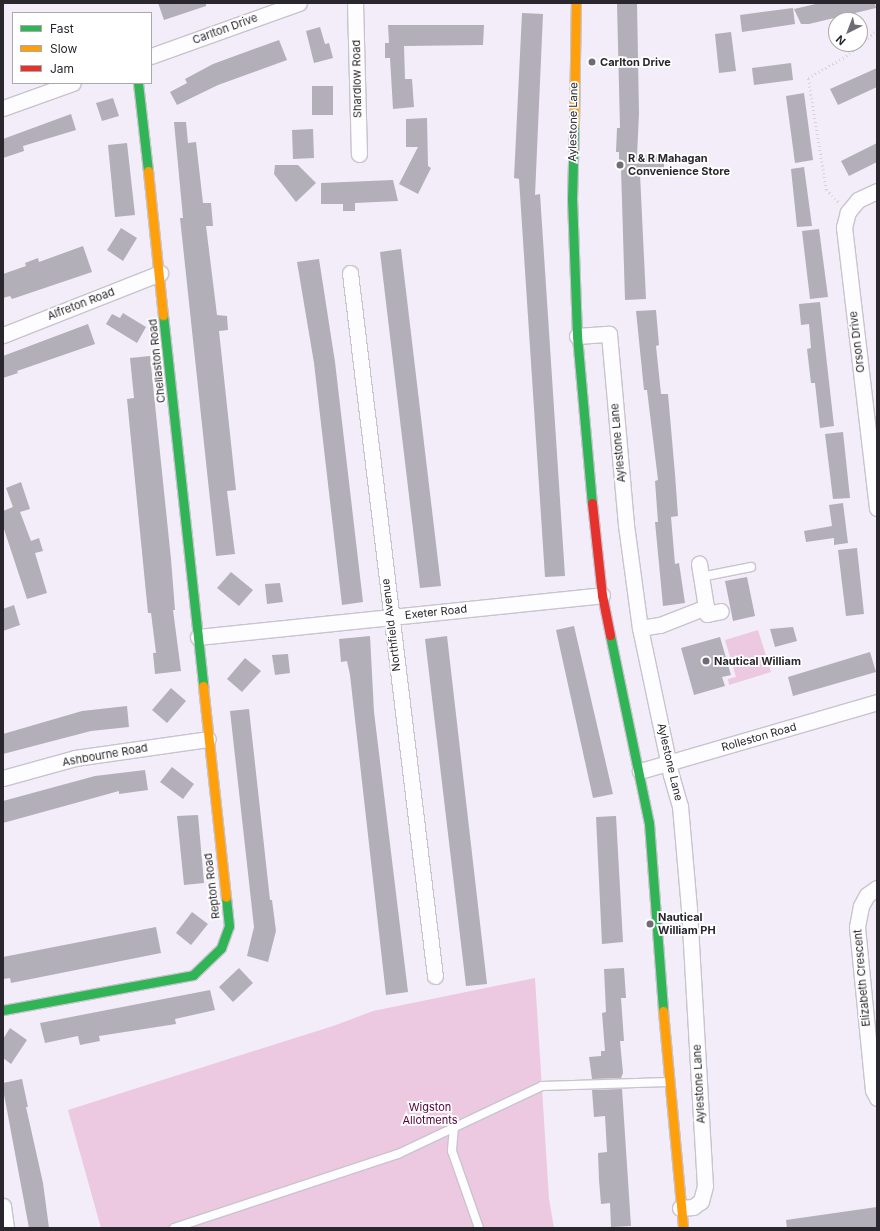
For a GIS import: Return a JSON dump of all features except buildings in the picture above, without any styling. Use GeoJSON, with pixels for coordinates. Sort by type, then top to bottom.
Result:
{"type":"FeatureCollection","features":[{"type":"Feature","properties":{"kind":"main road","name":"Aylestone Lane"},"geometry":{"type":"LineString","coordinates":[[576,3],[572,198],[577,336],[602,595],[650,823],[669,1082],[683,1228]]}},
{"type":"Feature","properties":{"kind":"main road","name":"Chellaston Road"},"geometry":{"type":"LineString","coordinates":[[138,84],[160,273],[198,637]]}},
{"type":"Feature","properties":{"kind":"main road","name":"Repton Road"},"geometry":{"type":"LineString","coordinates":[[3,1010],[193,974],[221,948],[229,926],[198,637]]}},
{"type":"Feature","properties":{"kind":"street","name":"Carlton Drive"},"geometry":{"type":"LineString","coordinates":[[152,56],[299,3]]}},
{"type":"Feature","properties":{"kind":"street","name":"Shardlow Road"},"geometry":{"type":"LineString","coordinates":[[355,3],[359,154]]}},
{"type":"Feature","properties":{"kind":"street"},"geometry":{"type":"LineString","coordinates":[[3,108],[70,84]]}},
{"type":"Feature","properties":{"kind":"street"},"geometry":{"type":"LineString","coordinates":[[848,212],[858,200],[877,191]]}},
{"type":"Feature","properties":{"kind":"street","name":"Orson Drive"},"geometry":{"type":"LineString","coordinates":[[848,212],[844,227],[877,508]]}},
{"type":"Feature","properties":{"kind":"street","name":"Alfreton Road"},"geometry":{"type":"LineString","coordinates":[[3,335],[160,273]]}},
{"type":"Feature","properties":{"kind":"street","name":"Northfield Avenue"},"geometry":{"type":"LineString","coordinates":[[350,273],[390,617],[435,976]]}},
{"type":"Feature","properties":{"kind":"street","name":"Aylestone Lane"},"geometry":{"type":"LineString","coordinates":[[577,336],[609,334],[626,525],[640,628],[669,763],[680,806],[690,909],[705,1186],[702,1201],[693,1207],[680,1208]]}},
{"type":"Feature","properties":{"kind":"street"},"geometry":{"type":"LineString","coordinates":[[700,570],[707,614],[721,611]]}},
{"type":"Feature","properties":{"kind":"street","name":"Exeter Road"},"geometry":{"type":"LineString","coordinates":[[198,637],[602,595]]}},
{"type":"Feature","properties":{"kind":"street"},"geometry":{"type":"LineString","coordinates":[[640,628],[660,625],[706,607]]}},
{"type":"Feature","properties":{"kind":"street","name":"Rolleston Road"},"geometry":{"type":"LineString","coordinates":[[640,771],[876,704]]}},
{"type":"Feature","properties":{"kind":"street","name":"Ashbourne Road"},"geometry":{"type":"LineString","coordinates":[[3,778],[75,758],[208,740]]}},
{"type":"Feature","properties":{"kind":"street","name":"Elizabeth Crescent"},"geometry":{"type":"LineString","coordinates":[[877,888],[867,895],[861,906],[856,927],[873,1090],[877,1098]]}},
{"type":"Feature","properties":{"kind":"street"},"geometry":{"type":"LineString","coordinates":[[3,1206],[6,1228]]}},
{"type":"Feature","properties":{"kind":"lane"},"geometry":{"type":"LineString","coordinates":[[700,570],[751,567]]}},
{"type":"Feature","properties":{"kind":"lane"},"geometry":{"type":"LineString","coordinates":[[174,1228],[398,1154],[542,1086],[669,1082]]}},
{"type":"Feature","properties":{"kind":"lane"},"geometry":{"type":"LineString","coordinates":[[454,1127],[452,1151],[479,1228]]}},
{"type":"Feature","properties":{"kind":"path"},"geometry":{"type":"LineString","coordinates":[[848,212],[826,190],[808,78],[846,56],[877,30]]}},
{"type":"Feature","properties":{"kind":"green space"},"geometry":{"type":"Polygon","coordinates":[[[758,630],[771,672],[729,685],[728,679],[736,677],[725,640],[758,630]]]}},
{"type":"Feature","properties":{"kind":"green space","name":"Wigston Allotments"},"geometry":{"type":"Polygon","coordinates":[[[535,978],[549,1199],[554,1228],[101,1228],[68,1110],[336,1025],[373,1011],[535,978]]]}},
{"type":"Feature","properties":{"kind":"traffic: fast"},"geometry":{"type":"LineString","coordinates":[[138,84],[148,171]]}},
{"type":"Feature","properties":{"kind":"traffic: fast"},"geometry":{"type":"LineString","coordinates":[[574,124],[572,198],[577,336],[592,503]]}},
{"type":"Feature","properties":{"kind":"traffic: fast"},"geometry":{"type":"LineString","coordinates":[[163,315],[203,686]]}},
{"type":"Feature","properties":{"kind":"traffic: fast"},"geometry":{"type":"LineString","coordinates":[[610,635],[649,823],[663,1011]]}},
{"type":"Feature","properties":{"kind":"traffic: fast"},"geometry":{"type":"LineString","coordinates":[[3,1010],[193,975],[221,948],[229,926],[226,897]]}},
{"type":"Feature","properties":{"kind":"traffic: slow"},"geometry":{"type":"LineString","coordinates":[[574,124],[576,3]]}},
{"type":"Feature","properties":{"kind":"traffic: slow"},"geometry":{"type":"LineString","coordinates":[[148,171],[163,315]]}},
{"type":"Feature","properties":{"kind":"traffic: slow"},"geometry":{"type":"LineString","coordinates":[[203,686],[226,897]]}},
{"type":"Feature","properties":{"kind":"traffic: slow"},"geometry":{"type":"LineString","coordinates":[[663,1011],[683,1228]]}},
{"type":"Feature","properties":{"kind":"traffic: jam"},"geometry":{"type":"LineString","coordinates":[[592,503],[602,595],[610,635]]}},
{"type":"Feature","properties":{"kind":"place","name":"Carlton Drive"},"geometry":{"type":"Point","coordinates":[592,62]}},
{"type":"Feature","properties":{"kind":"place","name":"R & R Mahagan Convenience Store"},"geometry":{"type":"Point","coordinates":[620,165]}},
{"type":"Feature","properties":{"kind":"place","name":"Nautical William"},"geometry":{"type":"Point","coordinates":[706,661]}},
{"type":"Feature","properties":{"kind":"place","name":"Nautical William PH"},"geometry":{"type":"Point","coordinates":[650,924]}}]}
